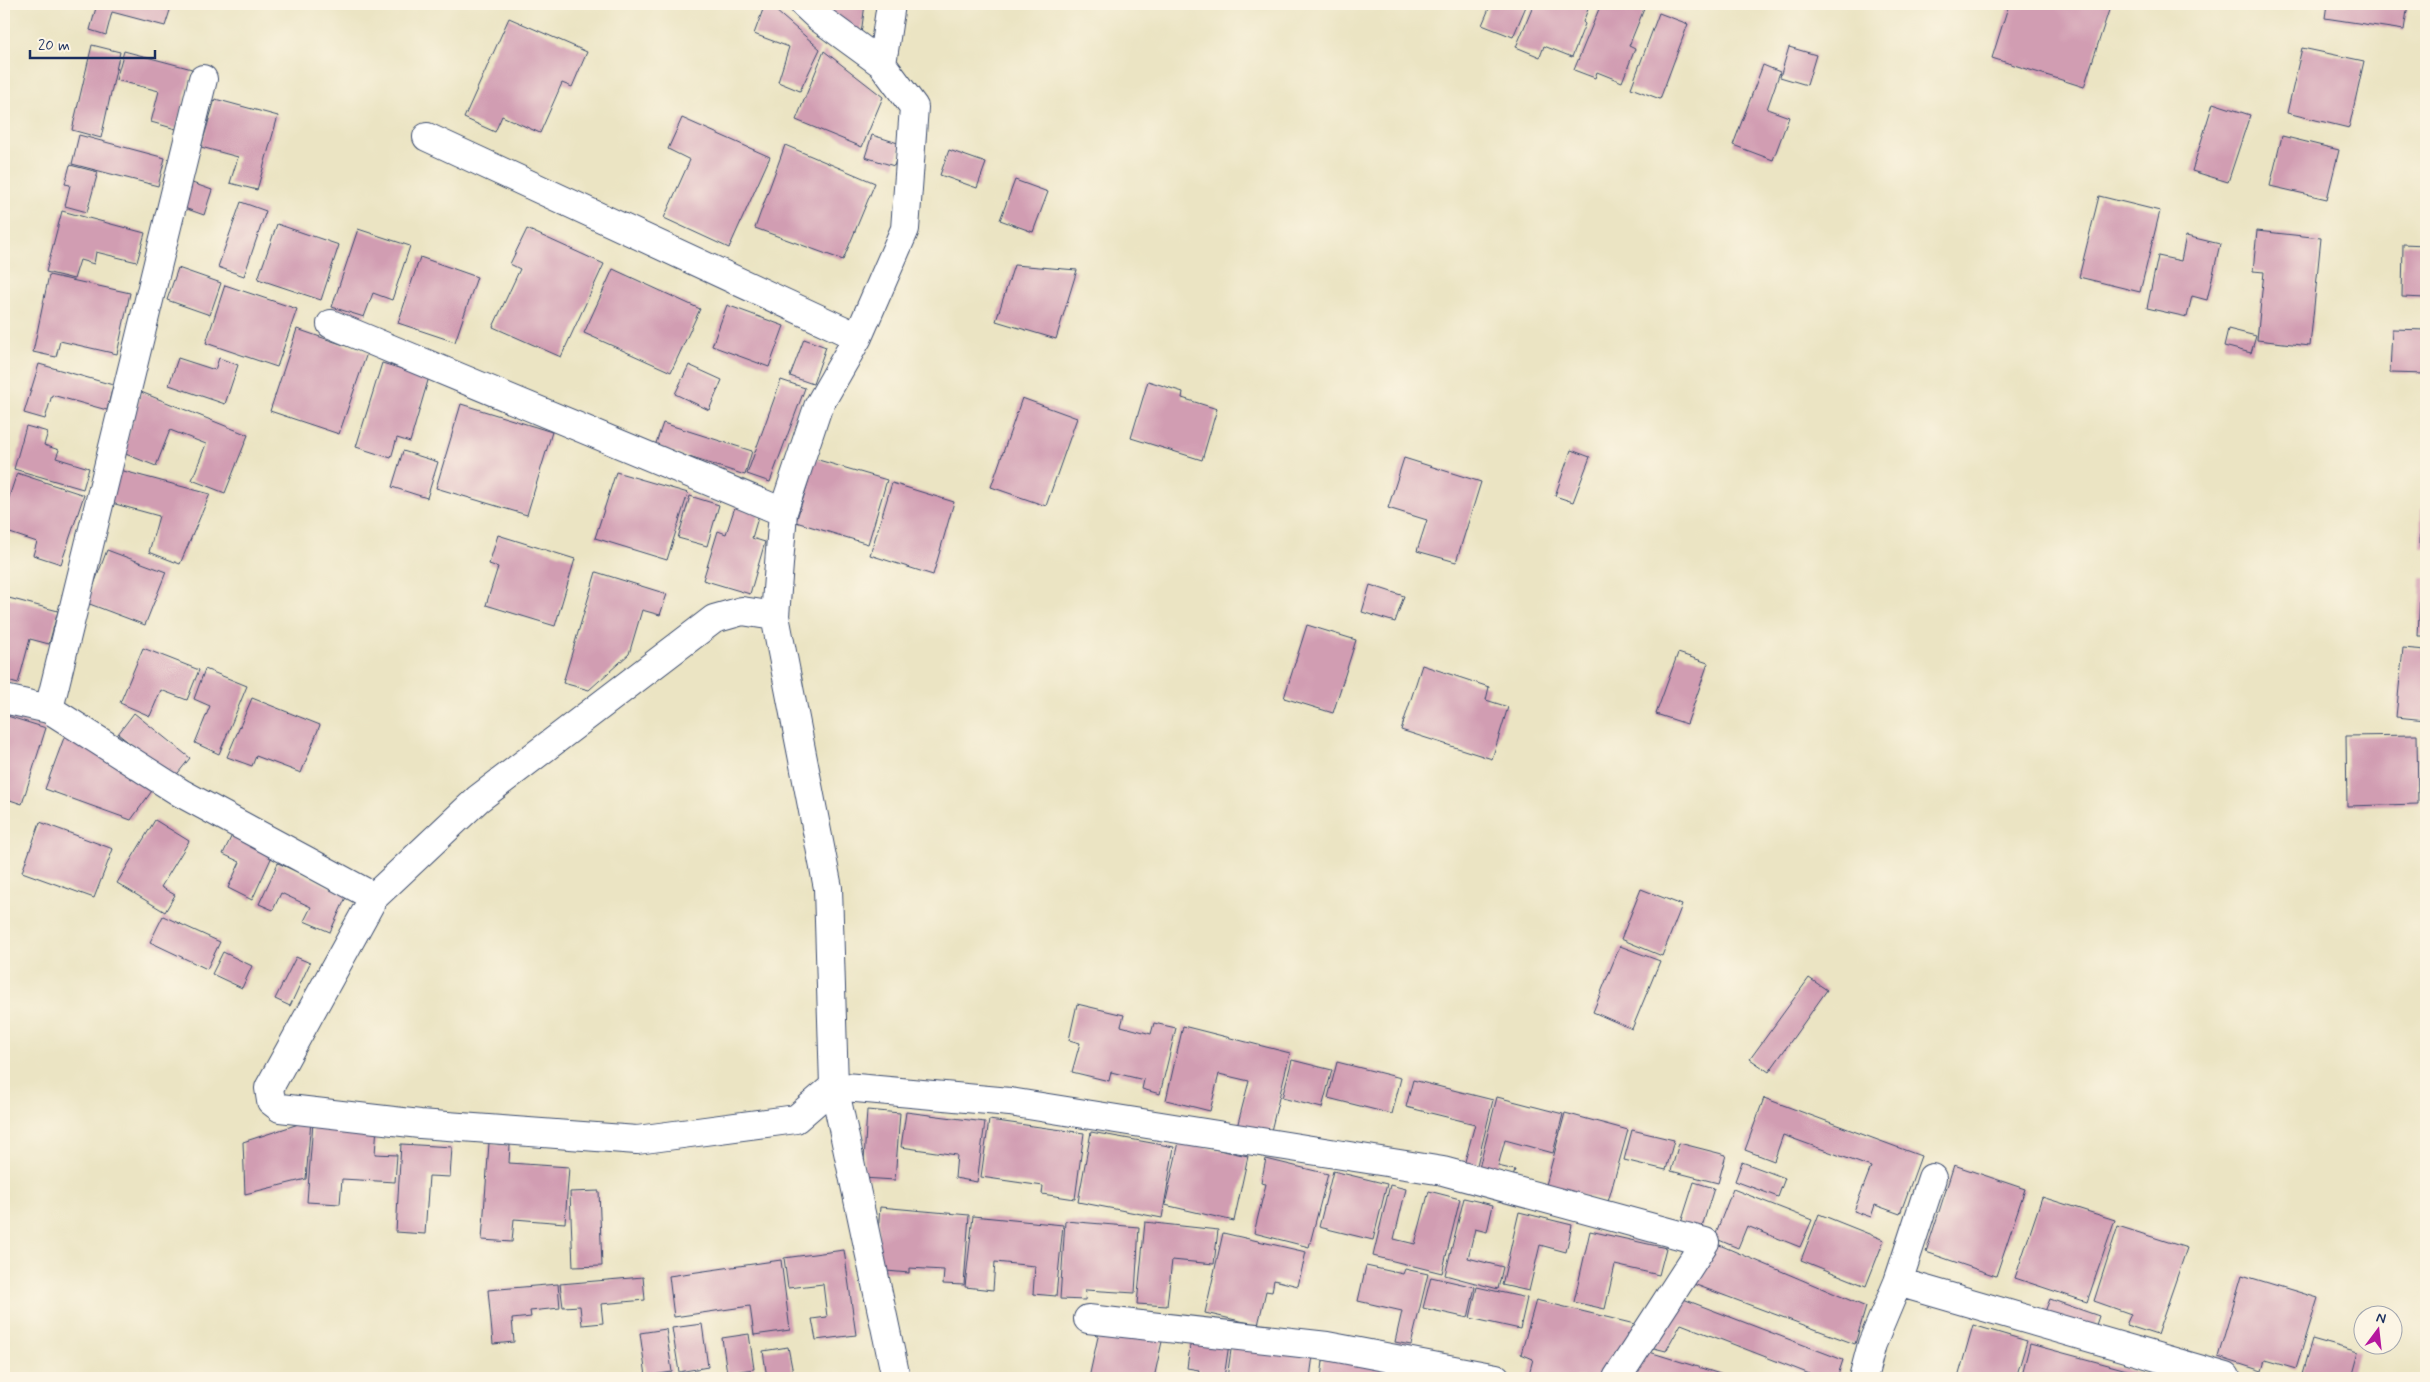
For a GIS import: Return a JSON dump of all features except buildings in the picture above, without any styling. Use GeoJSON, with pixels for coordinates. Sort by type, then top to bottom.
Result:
{"type":"FeatureCollection","features":[{"type":"Feature","properties":{"kind":"street"},"geometry":{"type":"LineString","coordinates":[[804,4],[819,18],[882,64],[914,107],[905,229],[858,337],[818,408],[783,512],[775,616],[828,888],[834,1086],[896,1378]]}},
{"type":"Feature","properties":{"kind":"street"},"geometry":{"type":"LineString","coordinates":[[882,64],[891,4]]}},
{"type":"Feature","properties":{"kind":"street"},"geometry":{"type":"LineString","coordinates":[[49,710],[203,79]]}},
{"type":"Feature","properties":{"kind":"street"},"geometry":{"type":"LineString","coordinates":[[427,137],[858,337]]}},
{"type":"Feature","properties":{"kind":"street"},"geometry":{"type":"LineString","coordinates":[[331,324],[783,512]]}},
{"type":"Feature","properties":{"kind":"street"},"geometry":{"type":"LineString","coordinates":[[775,616],[742,611],[714,619],[478,799],[374,897],[269,1088],[272,1101],[280,1108],[420,1124],[636,1140],[796,1119],[834,1086],[1010,1102],[1443,1171],[1705,1242],[1617,1378]]}},
{"type":"Feature","properties":{"kind":"street"},"geometry":{"type":"LineString","coordinates":[[4,699],[49,710],[181,793],[374,897]]}},
{"type":"Feature","properties":{"kind":"street"},"geometry":{"type":"LineString","coordinates":[[1863,1378],[1872,1344],[1898,1282],[1932,1178]]}},
{"type":"Feature","properties":{"kind":"street"},"geometry":{"type":"LineString","coordinates":[[1898,1282],[2226,1377]]}},
{"type":"Feature","properties":{"kind":"street"},"geometry":{"type":"LineString","coordinates":[[1088,1319],[1327,1346],[1496,1378]]}}]}
